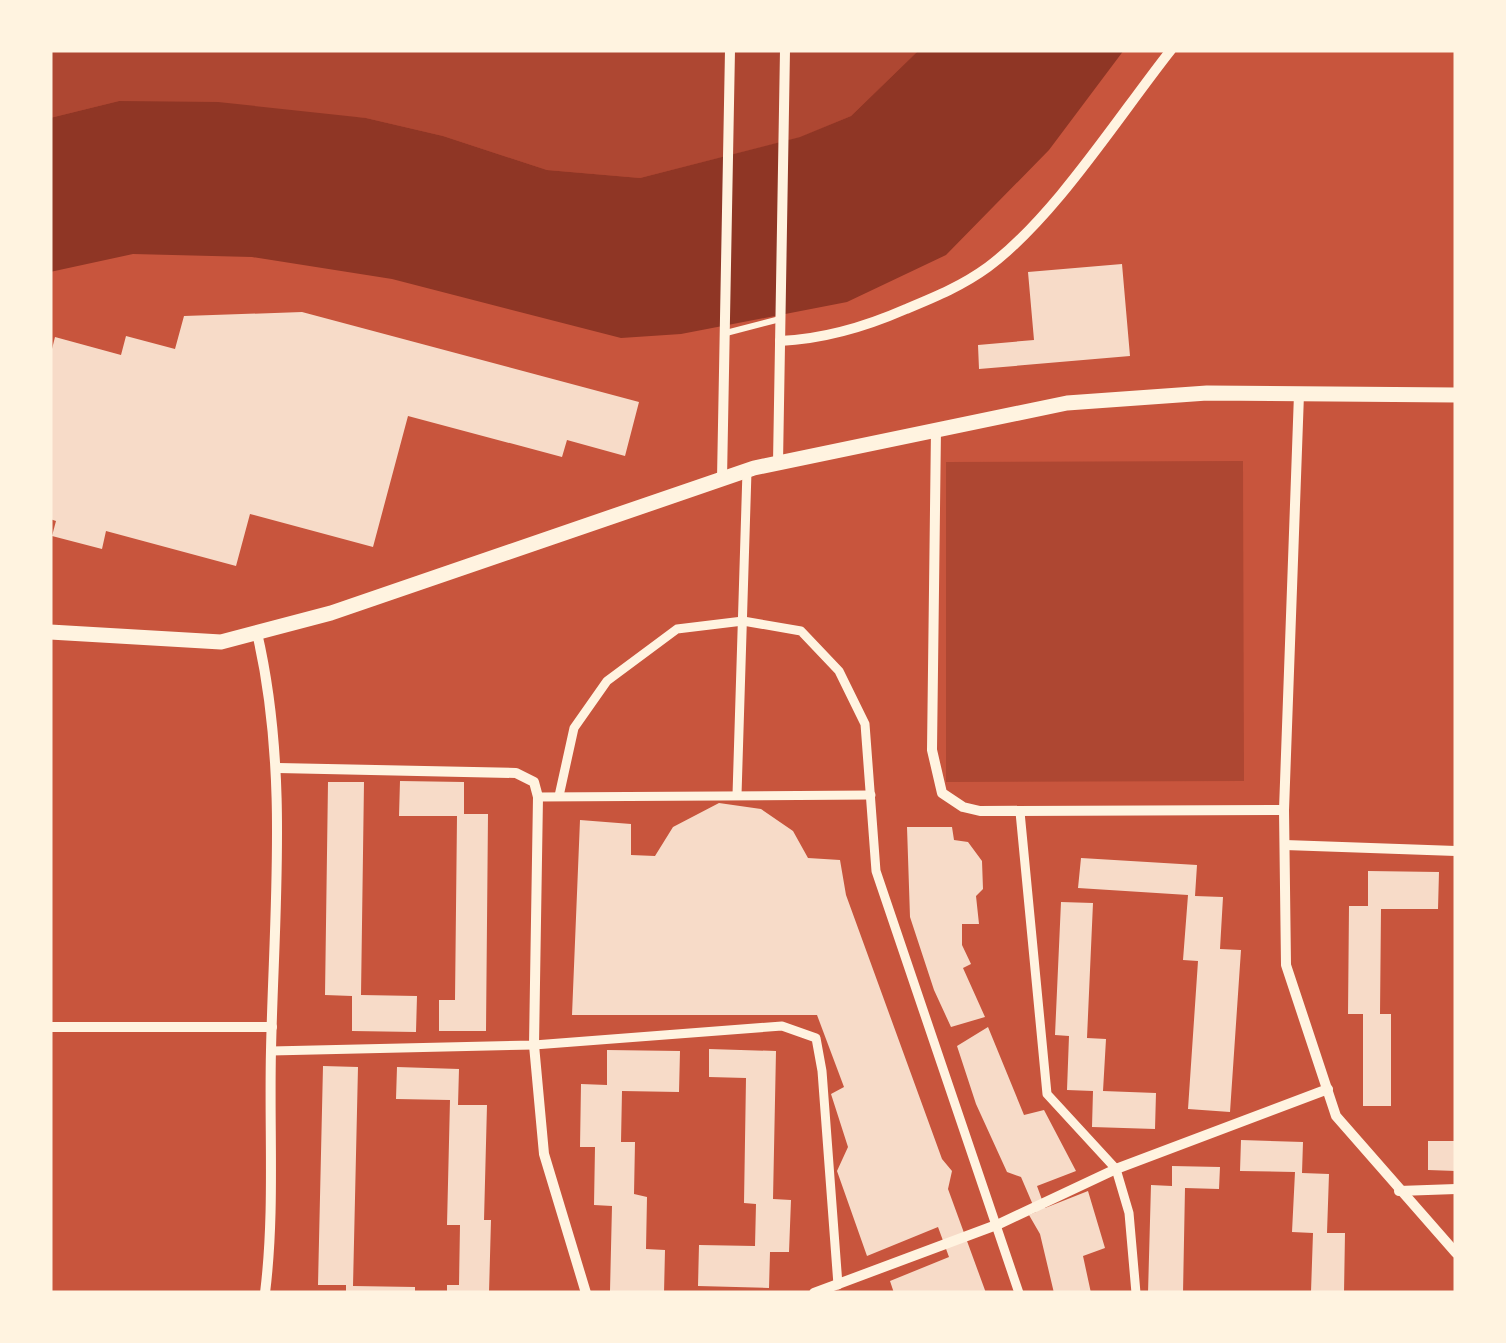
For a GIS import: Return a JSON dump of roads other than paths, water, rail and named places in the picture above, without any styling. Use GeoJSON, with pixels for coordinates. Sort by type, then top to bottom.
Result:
{"type":"FeatureCollection","features":[{"type":"Feature","properties":{"kind":"street"},"geometry":{"type":"LineString","coordinates":[[722,480],[730,50]]}},
{"type":"Feature","properties":{"kind":"street"},"geometry":{"type":"LineString","coordinates":[[778,463],[784,50]]}},
{"type":"Feature","properties":{"kind":"street"},"geometry":{"type":"LineString","coordinates":[[780,340],[813,339],[876,323],[939,298],[989,266],[1026,234],[1171,50]]}},
{"type":"Feature","properties":{"kind":"street"},"geometry":{"type":"LineString","coordinates":[[50,632],[222,642],[332,613],[747,471],[1067,403],[1207,393],[1456,396]]}},
{"type":"Feature","properties":{"kind":"street"},"geometry":{"type":"LineString","coordinates":[[1299,394],[1284,810],[1286,965],[1336,1116],[1456,1254]]}},
{"type":"Feature","properties":{"kind":"street"},"geometry":{"type":"LineString","coordinates":[[936,429],[934,772],[942,793],[963,807],[1020,812],[1284,810]]}},
{"type":"Feature","properties":{"kind":"street"},"geometry":{"type":"LineString","coordinates":[[737,796],[747,471]]}},
{"type":"Feature","properties":{"kind":"street"},"geometry":{"type":"LineString","coordinates":[[558,796],[574,728],[607,681],[676,629],[743,621],[801,632],[839,671],[865,724],[876,871],[999,1224],[1019,1293]]}},
{"type":"Feature","properties":{"kind":"street"},"geometry":{"type":"LineString","coordinates":[[257,632],[270,688],[278,768],[270,1051],[272,1202],[265,1293]]}},
{"type":"Feature","properties":{"kind":"street"},"geometry":{"type":"LineString","coordinates":[[278,768],[516,773],[534,782],[538,797],[534,1045],[544,1154],[586,1293]]}},
{"type":"Feature","properties":{"kind":"street"},"geometry":{"type":"LineString","coordinates":[[538,797],[870,794]]}},
{"type":"Feature","properties":{"kind":"street"},"geometry":{"type":"LineString","coordinates":[[1020,812],[1047,1094],[1116,1169],[1128,1213],[1136,1293]]}},
{"type":"Feature","properties":{"kind":"street"},"geometry":{"type":"LineString","coordinates":[[1285,845],[1456,851]]}},
{"type":"Feature","properties":{"kind":"street"},"geometry":{"type":"LineString","coordinates":[[270,1051],[534,1045],[782,1026],[816,1038],[838,1285]]}},
{"type":"Feature","properties":{"kind":"street"},"geometry":{"type":"LineString","coordinates":[[50,1027],[272,1027]]}},
{"type":"Feature","properties":{"kind":"street"},"geometry":{"type":"LineString","coordinates":[[814,1293],[999,1224],[1116,1169],[1328,1089]]}},
{"type":"Feature","properties":{"kind":"street"},"geometry":{"type":"LineString","coordinates":[[1399,1191],[1456,1189]]}},
{"type":"Feature","properties":{"kind":"lane"},"geometry":{"type":"LineString","coordinates":[[724,330],[780,317]]}}]}
